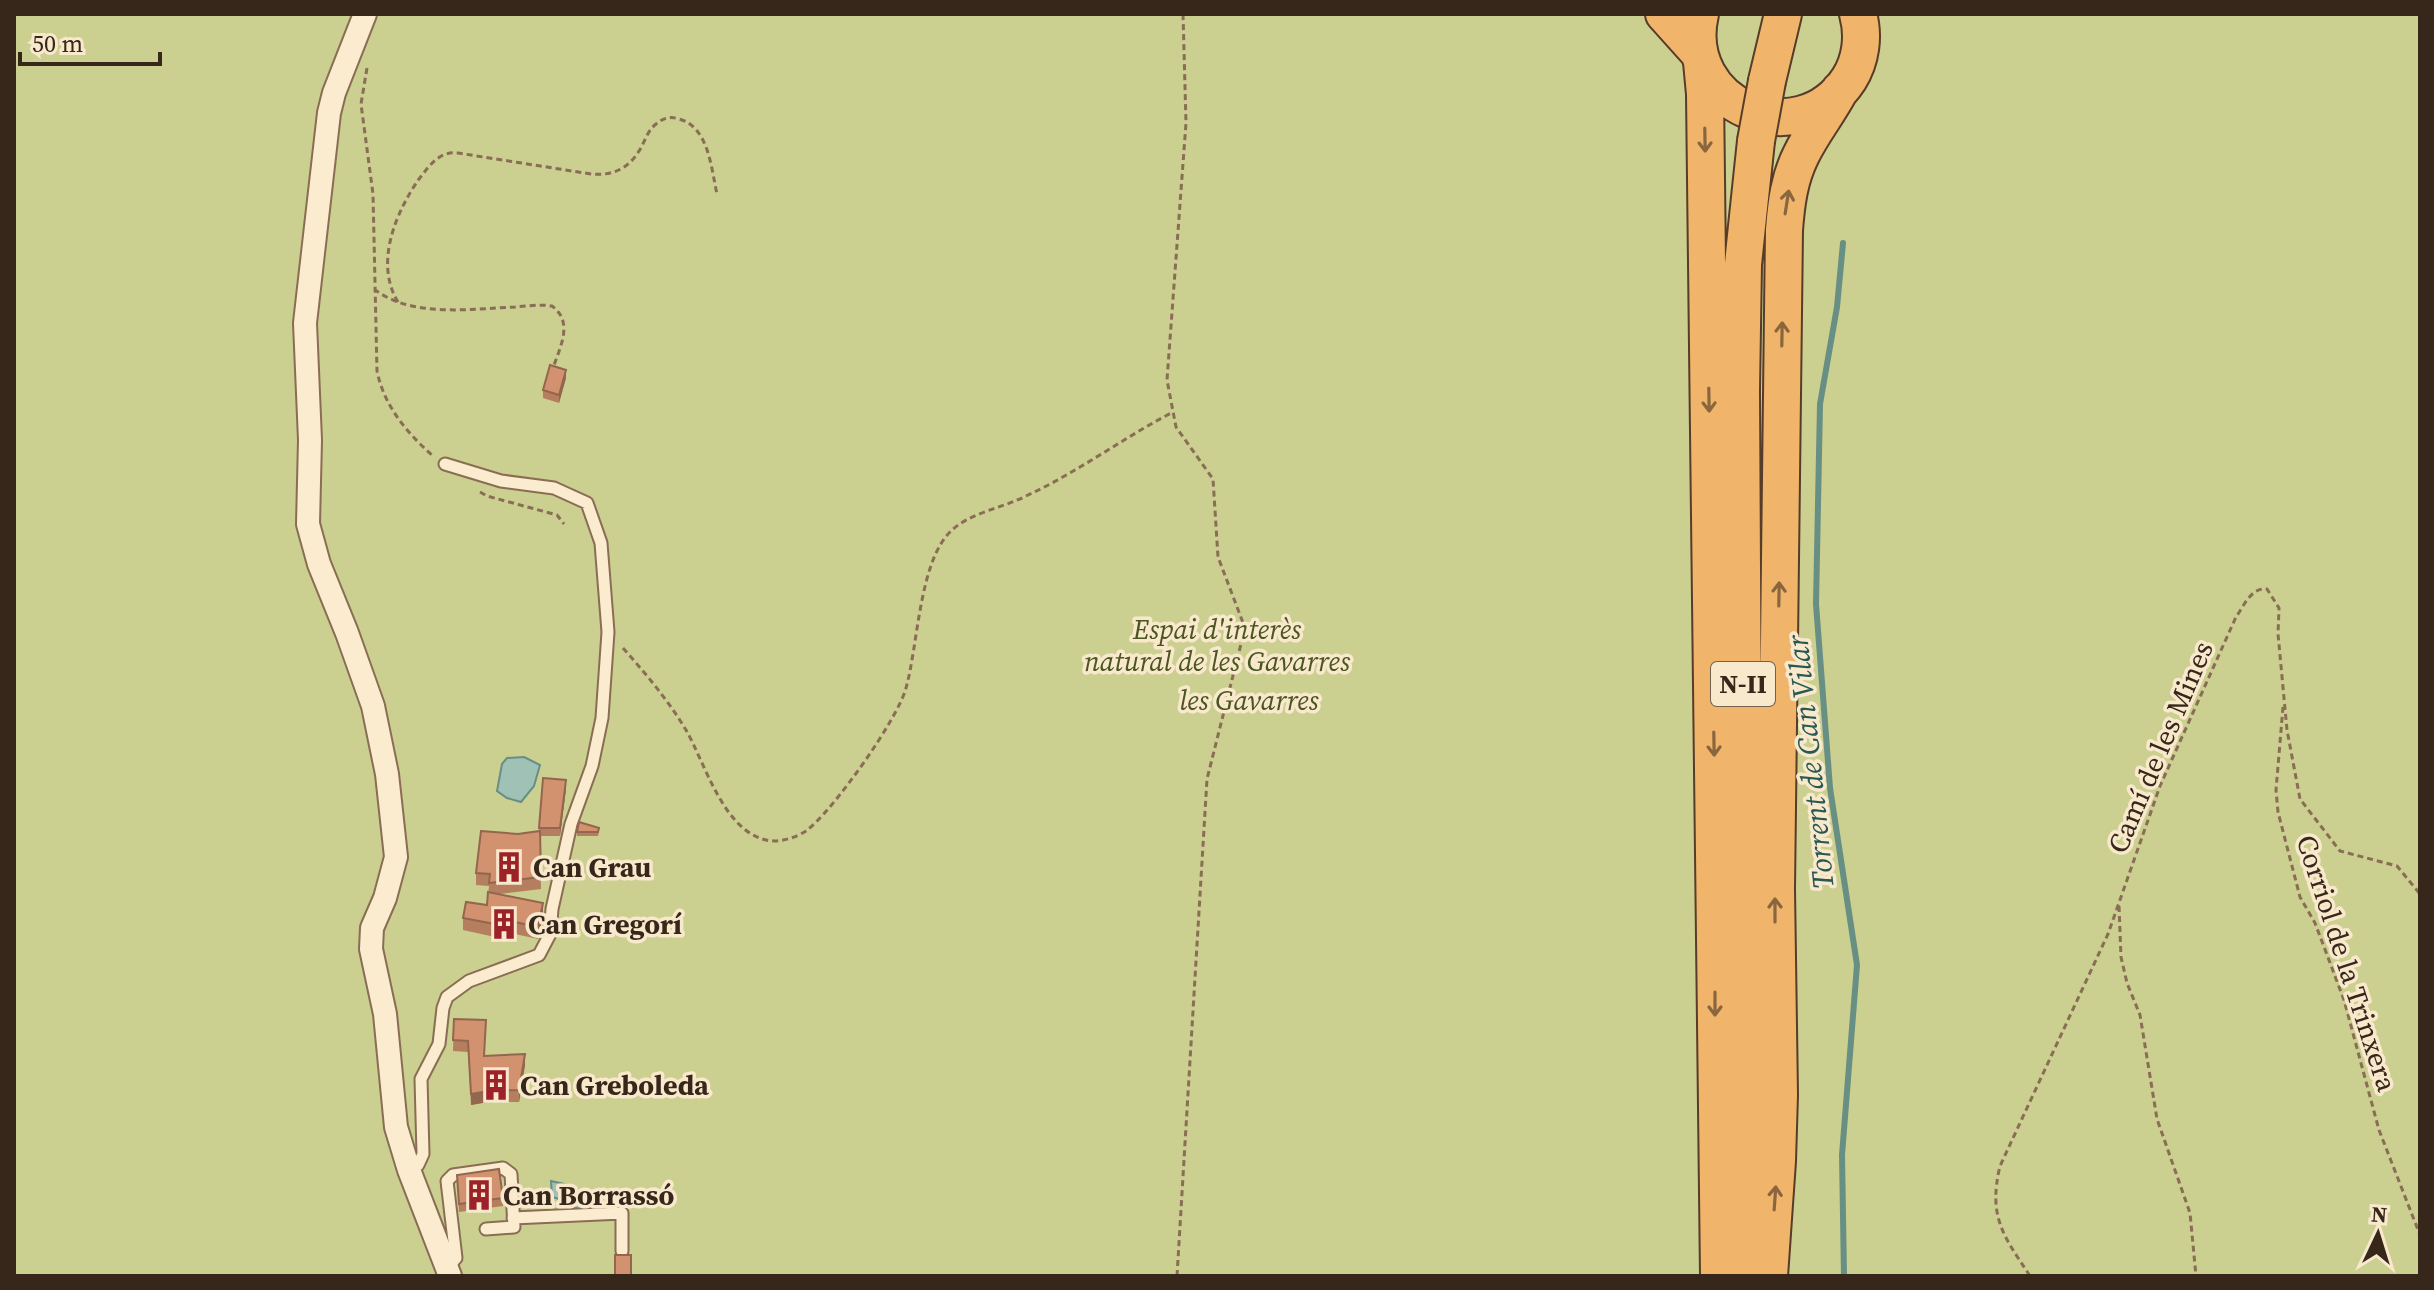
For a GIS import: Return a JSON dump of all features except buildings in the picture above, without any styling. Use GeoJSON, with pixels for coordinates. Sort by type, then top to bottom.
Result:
{"type":"FeatureCollection","features":[{"type":"Feature","properties":{"kind":"highway"},"geometry":{"type":"LineString","coordinates":[[1664,14],[1700,57],[1711,81],[1725,97],[1743,109],[1784,117],[1805,113],[1824,104],[1840,90]]}},
{"type":"Feature","properties":{"kind":"highway"},"geometry":{"type":"LineString","coordinates":[[1700,14],[1697,35],[1705,94],[1719,1276]]}},
{"type":"Feature","properties":{"kind":"highway","name":"N-II"},"geometry":{"type":"LineString","coordinates":[[1746,1276],[1743,264],[1756,141],[1783,14]]}},
{"type":"Feature","properties":{"kind":"highway"},"geometry":{"type":"LineString","coordinates":[[1769,1276],[1778,1125],[1775,903],[1784,230],[1795,170],[1809,140],[1853,72],[1860,52],[1859,16]]}},
{"type":"Feature","properties":{"kind":"street"},"geometry":{"type":"LineString","coordinates":[[365,14],[329,113],[308,279],[305,323],[310,440],[307,510],[314,551],[373,706],[387,774],[396,857],[385,898],[372,928],[371,949],[385,1014],[396,1127],[448,1272]]}},
{"type":"Feature","properties":{"kind":"lane"},"geometry":{"type":"LineString","coordinates":[[409,1170],[418,1165],[423,1154],[421,1079],[439,1044],[447,997],[469,981],[539,955],[550,934],[552,909],[571,824],[599,742],[608,632],[601,543],[587,503],[554,488],[501,481],[445,464]]}},
{"type":"Feature","properties":{"kind":"lane"},"geometry":{"type":"LineString","coordinates":[[448,1272],[456,1258],[447,1181],[453,1175],[503,1168],[511,1174],[514,1227],[486,1229]]}},
{"type":"Feature","properties":{"kind":"lane"},"geometry":{"type":"LineString","coordinates":[[513,1218],[622,1213],[622,1251]]}},
{"type":"Feature","properties":{"kind":"path"},"geometry":{"type":"LineString","coordinates":[[1177,1276],[1207,779],[1245,628],[1218,557],[1213,479],[1176,427],[1167,380],[1186,123],[1183,14]]}},
{"type":"Feature","properties":{"kind":"path"},"geometry":{"type":"LineString","coordinates":[[369,62],[361,104],[373,194],[374,346],[377,371],[383,393],[398,419],[418,442],[445,464]]}},
{"type":"Feature","properties":{"kind":"path"},"geometry":{"type":"LineString","coordinates":[[398,302],[389,271],[389,247],[397,214],[426,170],[445,154],[471,154],[591,174],[611,174],[628,164],[639,152],[657,123],[674,118],[689,123],[701,135],[717,194]]}},
{"type":"Feature","properties":{"kind":"path"},"geometry":{"type":"LineString","coordinates":[[374,289],[398,302],[417,306],[462,309],[552,306],[561,313],[564,326],[553,368]]}},
{"type":"Feature","properties":{"kind":"path"},"geometry":{"type":"LineString","coordinates":[[608,632],[664,697],[686,730],[727,810],[741,827],[765,840],[786,840],[803,833],[822,817],[897,713],[906,688],[929,573],[937,549],[950,532],[962,522],[1026,497],[1088,464],[1134,432],[1173,412]]}},
{"type":"Feature","properties":{"kind":"path","name":"Camí de les Mines"},"geometry":{"type":"LineString","coordinates":[[2030,1276],[2006,1241],[1994,1210],[1994,1191],[2000,1166],[2108,934],[2160,786],[2236,617],[2253,592],[2260,588],[2267,589],[2279,608],[2278,634],[2287,730],[2300,799],[2340,851],[2397,866],[2420,894]]}},
{"type":"Feature","properties":{"kind":"path","name":"Corriol de la Trinxera"},"geometry":{"type":"LineString","coordinates":[[2284,696],[2276,790],[2278,812],[2300,897],[2315,923],[2344,1000],[2379,1130],[2420,1235]]}},
{"type":"Feature","properties":{"kind":"path"},"geometry":{"type":"LineString","coordinates":[[2119,903],[2121,957],[2140,1015],[2157,1119],[2190,1213],[2196,1276]]}},
{"type":"Feature","properties":{"kind":"green space","name":"Espai d'interès natural de les Gavarres"},"geometry":{"type":"Polygon","coordinates":[[[14,14],[2420,14],[2420,1276],[14,1276],[14,14]]]}},
{"type":"Feature","properties":{"kind":"water"},"geometry":{"type":"Polygon","coordinates":[[[524,757],[540,765],[534,786],[521,802],[497,791],[502,764],[507,758],[524,757]]]}},
{"type":"Feature","properties":{"kind":"water"},"geometry":{"type":"Polygon","coordinates":[[[551,1181],[573,1186],[593,1201],[583,1211],[552,1197],[551,1181]]]}},
{"type":"Feature","properties":{"kind":"waterway","name":"Torrent de Can Vilar"},"geometry":{"type":"LineString","coordinates":[[1843,243],[1837,307],[1820,404],[1816,604],[1830,788],[1857,965],[1842,1155],[1844,1276]]}},
{"type":"Feature","properties":{"kind":"place","name":"Can Grau"},"geometry":{"type":"Point","coordinates":[509,867]}},
{"type":"Feature","properties":{"kind":"place","name":"Can Gregorí"},"geometry":{"type":"Point","coordinates":[504,924]}},
{"type":"Feature","properties":{"kind":"place","name":"Can Greboleda"},"geometry":{"type":"Point","coordinates":[496,1085]}},
{"type":"Feature","properties":{"kind":"place","name":"Can Borrassó"},"geometry":{"type":"Point","coordinates":[479,1195]}},
{"type":"Feature","properties":{"kind":"park label","name":"les Gavarres"},"geometry":{"type":"Point","coordinates":[1249,700]}}]}
